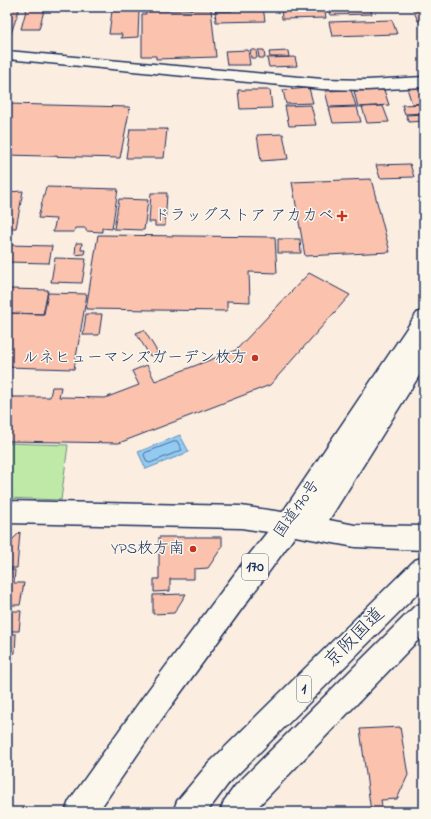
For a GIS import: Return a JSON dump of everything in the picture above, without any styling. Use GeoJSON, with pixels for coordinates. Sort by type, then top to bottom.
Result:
{"type":"FeatureCollection","features":[{"type":"Feature","properties":{"kind":"main road"},"geometry":{"type":"LineString","coordinates":[[7,55],[322,84],[367,85],[424,82]]}},
{"type":"Feature","properties":{"kind":"main road","name":"国道170号"},"geometry":{"type":"LineString","coordinates":[[80,812],[157,700],[254,569],[300,526],[424,318]]}},
{"type":"Feature","properties":{"kind":"main road","name":"170"},"geometry":{"type":"LineString","coordinates":[[300,526],[424,350]]}},
{"type":"Feature","properties":{"kind":"main road"},"geometry":{"type":"LineString","coordinates":[[7,512],[241,517],[355,536],[424,538]]}},
{"type":"Feature","properties":{"kind":"main road","name":"京阪国道"},"geometry":{"type":"LineString","coordinates":[[188,812],[218,774],[424,569]]}},
{"type":"Feature","properties":{"kind":"main road","name":"京阪国道"},"geometry":{"type":"LineString","coordinates":[[235,812],[246,797],[424,615]]}},
{"type":"Feature","properties":{"kind":"green space"},"geometry":{"type":"Polygon","coordinates":[[[7,443],[68,445],[61,500],[7,498],[7,443]]]}},
{"type":"Feature","properties":{"kind":"water"},"geometry":{"type":"Polygon","coordinates":[[[180,435],[189,452],[146,469],[138,452],[180,435]]]}},
{"type":"Feature","properties":{"kind":"building"},"geometry":{"type":"Polygon","coordinates":[[[7,7],[20,7],[7,45],[7,7]]]}},
{"type":"Feature","properties":{"kind":"building"},"geometry":{"type":"Polygon","coordinates":[[[27,7],[45,7],[39,29],[21,29],[27,7]]]}},
{"type":"Feature","properties":{"kind":"building"},"geometry":{"type":"Polygon","coordinates":[[[231,7],[263,7],[265,21],[216,22],[215,11],[232,11],[231,7]]]}},
{"type":"Feature","properties":{"kind":"building"},"geometry":{"type":"Polygon","coordinates":[[[281,7],[324,7],[326,18],[282,19],[281,7]]]}},
{"type":"Feature","properties":{"kind":"building"},"geometry":{"type":"Polygon","coordinates":[[[328,7],[370,7],[372,14],[330,15],[328,7]]]}},
{"type":"Feature","properties":{"kind":"building"},"geometry":{"type":"Polygon","coordinates":[[[412,7],[424,7],[424,21],[418,21],[412,7]]]}},
{"type":"Feature","properties":{"kind":"building"},"geometry":{"type":"Polygon","coordinates":[[[211,9],[216,57],[156,59],[156,56],[142,56],[142,14],[146,14],[146,11],[211,9]]]}},
{"type":"Feature","properties":{"kind":"building"},"geometry":{"type":"Polygon","coordinates":[[[139,10],[138,37],[121,38],[122,34],[109,34],[112,11],[139,10]]]}},
{"type":"Feature","properties":{"kind":"building"},"geometry":{"type":"Polygon","coordinates":[[[392,20],[397,34],[332,36],[329,22],[392,20]]]}},
{"type":"Feature","properties":{"kind":"building"},"geometry":{"type":"Polygon","coordinates":[[[248,50],[250,65],[227,65],[225,51],[248,50]]]}},
{"type":"Feature","properties":{"kind":"building"},"geometry":{"type":"Polygon","coordinates":[[[250,50],[256,50],[257,58],[251,58],[250,50]]]}},
{"type":"Feature","properties":{"kind":"building"},"geometry":{"type":"Polygon","coordinates":[[[258,50],[264,50],[265,58],[259,58],[258,50]]]}},
{"type":"Feature","properties":{"kind":"building"},"geometry":{"type":"Polygon","coordinates":[[[288,51],[289,57],[270,57],[269,52],[288,51]]]}},
{"type":"Feature","properties":{"kind":"building"},"geometry":{"type":"Polygon","coordinates":[[[295,57],[297,66],[269,67],[267,58],[295,57]]]}},
{"type":"Feature","properties":{"kind":"building"},"geometry":{"type":"Polygon","coordinates":[[[309,88],[313,103],[286,104],[283,90],[309,88]]]}},
{"type":"Feature","properties":{"kind":"building"},"geometry":{"type":"Polygon","coordinates":[[[407,88],[421,88],[424,95],[424,103],[412,104],[407,88]]]}},
{"type":"Feature","properties":{"kind":"building"},"geometry":{"type":"Polygon","coordinates":[[[238,90],[270,90],[272,108],[240,109],[238,90]]]}},
{"type":"Feature","properties":{"kind":"building"},"geometry":{"type":"Polygon","coordinates":[[[351,90],[356,106],[329,107],[325,91],[351,90]]]}},
{"type":"Feature","properties":{"kind":"building"},"geometry":{"type":"Polygon","coordinates":[[[384,90],[389,105],[358,107],[354,91],[384,90]]]}},
{"type":"Feature","properties":{"kind":"building"},"geometry":{"type":"Polygon","coordinates":[[[7,104],[130,107],[120,158],[7,155],[7,104]]]}},
{"type":"Feature","properties":{"kind":"building"},"geometry":{"type":"Polygon","coordinates":[[[424,104],[424,113],[405,114],[402,105],[424,104]]]}},
{"type":"Feature","properties":{"kind":"building"},"geometry":{"type":"Polygon","coordinates":[[[311,105],[316,125],[289,126],[285,106],[311,105]]]}},
{"type":"Feature","properties":{"kind":"building"},"geometry":{"type":"Polygon","coordinates":[[[383,106],[389,122],[367,123],[362,107],[383,106]]]}},
{"type":"Feature","properties":{"kind":"building"},"geometry":{"type":"Polygon","coordinates":[[[357,107],[361,122],[333,123],[329,108],[357,107]]]}},
{"type":"Feature","properties":{"kind":"building"},"geometry":{"type":"Polygon","coordinates":[[[424,114],[424,121],[409,122],[406,115],[424,114]]]}},
{"type":"Feature","properties":{"kind":"building"},"geometry":{"type":"Polygon","coordinates":[[[130,129],[167,129],[164,158],[126,158],[130,129]]]}},
{"type":"Feature","properties":{"kind":"building"},"geometry":{"type":"Polygon","coordinates":[[[283,134],[288,159],[261,161],[257,135],[283,134]]]}},
{"type":"Feature","properties":{"kind":"building"},"geometry":{"type":"Polygon","coordinates":[[[410,164],[414,177],[380,178],[376,165],[410,164]]]}},
{"type":"Feature","properties":{"kind":"building"},"geometry":{"type":"Polygon","coordinates":[[[371,179],[390,252],[305,256],[292,182],[371,179]]]}},
{"type":"Feature","properties":{"kind":"building"},"geometry":{"type":"Polygon","coordinates":[[[46,187],[118,189],[112,229],[102,228],[102,232],[86,231],[86,228],[75,228],[74,232],[53,232],[56,219],[38,218],[46,187]]]}},
{"type":"Feature","properties":{"kind":"building"},"geometry":{"type":"Polygon","coordinates":[[[23,191],[16,228],[7,228],[7,192],[23,191]]]}},
{"type":"Feature","properties":{"kind":"building"},"geometry":{"type":"Polygon","coordinates":[[[151,193],[167,193],[165,226],[155,226],[155,222],[149,222],[151,193]]]}},
{"type":"Feature","properties":{"kind":"building"},"geometry":{"type":"Polygon","coordinates":[[[119,199],[148,200],[144,230],[114,229],[119,199]]]}},
{"type":"Feature","properties":{"kind":"building"},"geometry":{"type":"Polygon","coordinates":[[[98,235],[275,237],[277,273],[249,272],[250,302],[227,301],[227,311],[86,309],[98,235]]]}},
{"type":"Feature","properties":{"kind":"building"},"geometry":{"type":"Polygon","coordinates":[[[278,239],[300,239],[301,253],[278,253],[278,239]]]}},
{"type":"Feature","properties":{"kind":"building"},"geometry":{"type":"Polygon","coordinates":[[[76,243],[82,243],[81,250],[85,250],[84,254],[75,255],[76,243]]]}},
{"type":"Feature","properties":{"kind":"building"},"geometry":{"type":"Polygon","coordinates":[[[7,245],[52,246],[49,263],[7,262],[7,245]]]}},
{"type":"Feature","properties":{"kind":"building"},"geometry":{"type":"Polygon","coordinates":[[[55,258],[86,259],[82,283],[51,282],[55,258]]]}},
{"type":"Feature","properties":{"kind":"building","name":"ルネヒューマンズガーデン枚方"},"geometry":{"type":"Polygon","coordinates":[[[309,273],[350,295],[270,385],[119,443],[7,441],[7,397],[50,397],[52,387],[61,387],[59,397],[105,398],[139,385],[132,371],[147,365],[155,381],[236,350],[309,273]]]}},
{"type":"Feature","properties":{"kind":"building"},"geometry":{"type":"Polygon","coordinates":[[[10,289],[48,290],[43,314],[7,313],[7,300],[10,289]]]}},
{"type":"Feature","properties":{"kind":"building"},"geometry":{"type":"Polygon","coordinates":[[[48,293],[87,294],[74,369],[7,367],[7,313],[44,314],[48,293]]]}},
{"type":"Feature","properties":{"kind":"building"},"geometry":{"type":"Polygon","coordinates":[[[86,314],[102,314],[99,335],[83,335],[86,314]]]}},
{"type":"Feature","properties":{"kind":"building"},"geometry":{"type":"Polygon","coordinates":[[[144,330],[158,353],[150,356],[136,333],[144,330]]]}},
{"type":"Feature","properties":{"kind":"building"},"geometry":{"type":"Polygon","coordinates":[[[20,532],[17,568],[7,568],[7,545],[20,532]]]}},
{"type":"Feature","properties":{"kind":"building"},"geometry":{"type":"Polygon","coordinates":[[[159,537],[222,537],[222,547],[208,568],[194,569],[194,579],[170,579],[170,591],[154,592],[154,579],[159,579],[159,537]]]}},
{"type":"Feature","properties":{"kind":"building"},"geometry":{"type":"Polygon","coordinates":[[[7,570],[15,570],[14,583],[24,583],[20,605],[7,605],[7,570]]]}},
{"type":"Feature","properties":{"kind":"building"},"geometry":{"type":"Polygon","coordinates":[[[186,594],[174,613],[153,614],[153,595],[186,594]]]}},
{"type":"Feature","properties":{"kind":"building"},"geometry":{"type":"Polygon","coordinates":[[[7,611],[21,611],[19,631],[7,631],[7,611]]]}},
{"type":"Feature","properties":{"kind":"building"},"geometry":{"type":"Polygon","coordinates":[[[7,634],[16,634],[15,653],[7,653],[7,634]]]}},
{"type":"Feature","properties":{"kind":"building"},"geometry":{"type":"Polygon","coordinates":[[[7,656],[13,656],[10,676],[7,676],[7,656]]]}},
{"type":"Feature","properties":{"kind":"building"},"geometry":{"type":"Polygon","coordinates":[[[400,727],[408,775],[397,799],[381,800],[383,812],[371,812],[360,729],[400,727]]]}},
{"type":"Feature","properties":{"kind":"place","name":"ドラッグストア アカカベ"},"geometry":{"type":"Point","coordinates":[342,216]}},
{"type":"Feature","properties":{"kind":"place","name":"ルネヒューマンズガーデン枚方"},"geometry":{"type":"Point","coordinates":[255,358]}},
{"type":"Feature","properties":{"kind":"place","name":"YPS枚方南"},"geometry":{"type":"Point","coordinates":[193,549]}}]}
